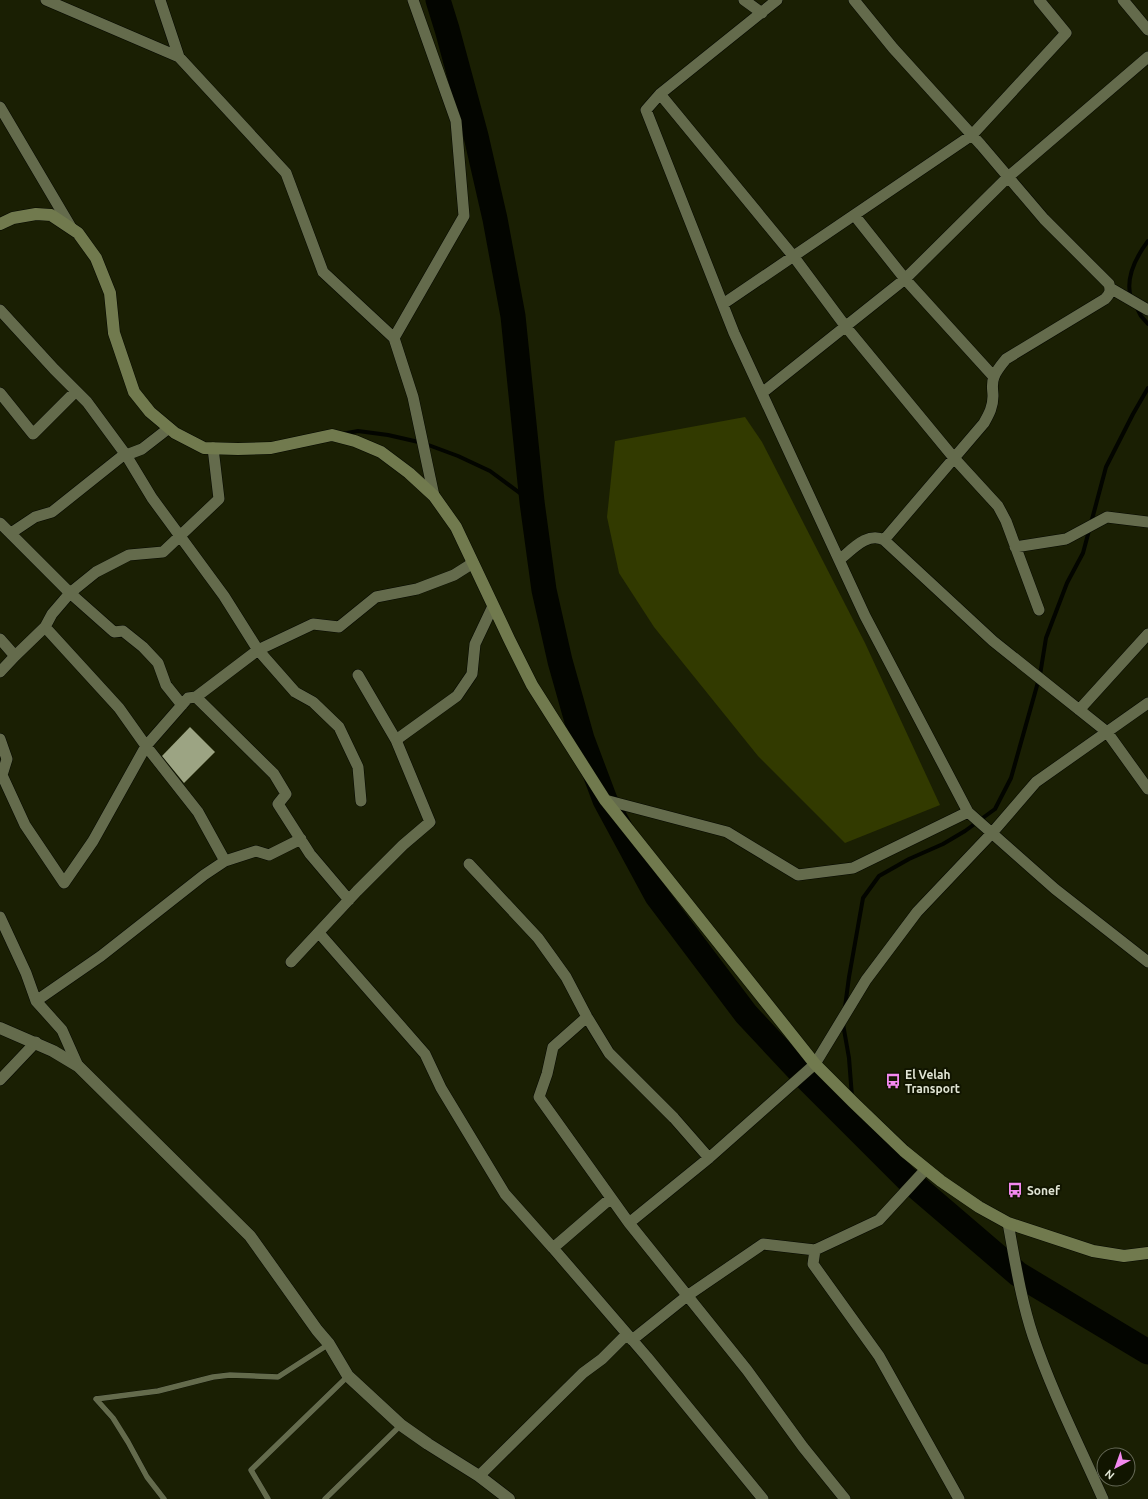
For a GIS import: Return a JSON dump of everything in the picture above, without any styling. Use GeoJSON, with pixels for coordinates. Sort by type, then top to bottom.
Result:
{"type":"FeatureCollection","features":[{"type":"Feature","properties":{"kind":"main road"},"geometry":{"type":"LineString","coordinates":[[0,224],[13,218],[36,214],[51,215],[78,233],[96,258],[110,293],[114,332],[134,392],[150,412],[175,433],[204,448],[238,449],[271,448],[332,435],[355,441],[381,452],[409,473],[434,496],[456,527],[532,685],[605,800],[815,1064],[904,1151],[941,1181],[979,1207],[1008,1223],[1093,1252],[1124,1256],[1148,1253]]}},
{"type":"Feature","properties":{"kind":"street"},"geometry":{"type":"LineString","coordinates":[[46,0],[179,57],[286,173],[323,272],[394,338],[413,397],[434,496]]}},
{"type":"Feature","properties":{"kind":"street"},"geometry":{"type":"LineString","coordinates":[[160,0],[179,57]]}},
{"type":"Feature","properties":{"kind":"street"},"geometry":{"type":"LineString","coordinates":[[394,338],[464,216],[456,121],[414,0]]}},
{"type":"Feature","properties":{"kind":"street"},"geometry":{"type":"LineString","coordinates":[[744,0],[762,13]]}},
{"type":"Feature","properties":{"kind":"street"},"geometry":{"type":"LineString","coordinates":[[778,0],[660,94],[646,110],[734,334],[864,616],[968,812],[1055,889],[1148,962]]}},
{"type":"Feature","properties":{"kind":"street"},"geometry":{"type":"LineString","coordinates":[[854,0],[894,48],[972,135],[1044,219],[1109,284],[1110,288],[1110,292],[1105,299],[1006,359],[999,367],[994,377],[992,386],[993,398],[991,411],[984,423],[884,540]]}},
{"type":"Feature","properties":{"kind":"street"},"geometry":{"type":"LineString","coordinates":[[723,304],[855,216],[972,135],[1066,33],[1039,0]]}},
{"type":"Feature","properties":{"kind":"street"},"geometry":{"type":"LineString","coordinates":[[1122,0],[1148,30]]}},
{"type":"Feature","properties":{"kind":"street"},"geometry":{"type":"LineString","coordinates":[[762,393],[905,279],[1008,177],[1148,57]]}},
{"type":"Feature","properties":{"kind":"street"},"geometry":{"type":"LineString","coordinates":[[660,94],[794,257],[846,327],[954,458],[998,506],[1003,513],[1039,610]]}},
{"type":"Feature","properties":{"kind":"street"},"geometry":{"type":"LineString","coordinates":[[0,107],[72,229]]}},
{"type":"Feature","properties":{"kind":"street"},"geometry":{"type":"LineString","coordinates":[[855,216],[905,279],[994,377]]}},
{"type":"Feature","properties":{"kind":"street"},"geometry":{"type":"LineString","coordinates":[[1110,288],[1148,310]]}},
{"type":"Feature","properties":{"kind":"street"},"geometry":{"type":"LineString","coordinates":[[0,310],[86,402],[126,455],[152,498],[224,596],[258,650],[295,692],[313,702],[339,727],[358,767],[361,801]]}},
{"type":"Feature","properties":{"kind":"street"},"geometry":{"type":"LineString","coordinates":[[0,393],[34,434],[76,391]]}},
{"type":"Feature","properties":{"kind":"street"},"geometry":{"type":"LineString","coordinates":[[11,533],[35,517],[52,512],[121,457],[142,449],[169,428]]}},
{"type":"Feature","properties":{"kind":"street"},"geometry":{"type":"LineString","coordinates":[[0,672],[45,627],[52,614],[70,593],[96,572],[129,555],[163,552],[219,499],[213,448]]}},
{"type":"Feature","properties":{"kind":"street"},"geometry":{"type":"LineString","coordinates":[[1015,547],[1066,539],[1107,517],[1148,522]]}},
{"type":"Feature","properties":{"kind":"street"},"geometry":{"type":"LineString","coordinates":[[0,522],[70,593],[114,632],[123,631],[143,647],[158,663],[166,685],[182,705]]}},
{"type":"Feature","properties":{"kind":"street"},"geometry":{"type":"LineString","coordinates":[[839,560],[862,541],[869,538],[879,538],[884,540],[993,641],[1107,732],[1148,789]]}},
{"type":"Feature","properties":{"kind":"street"},"geometry":{"type":"LineString","coordinates":[[0,739],[7,759],[2,775],[25,825],[64,883],[93,841],[146,746],[188,698],[196,697],[258,650],[313,624],[339,627],[376,598],[417,589],[454,574],[473,563]]}},
{"type":"Feature","properties":{"kind":"street"},"geometry":{"type":"LineString","coordinates":[[396,740],[457,696],[472,674],[475,644],[493,606]]}},
{"type":"Feature","properties":{"kind":"street"},"geometry":{"type":"LineString","coordinates":[[45,627],[119,708],[146,746],[198,812],[225,862]]}},
{"type":"Feature","properties":{"kind":"street"},"geometry":{"type":"LineString","coordinates":[[1079,710],[1148,634]]}},
{"type":"Feature","properties":{"kind":"street"},"geometry":{"type":"LineString","coordinates":[[0,639],[15,656]]}},
{"type":"Feature","properties":{"kind":"street"},"geometry":{"type":"LineString","coordinates":[[291,962],[398,850],[430,822],[396,740],[358,675]]}},
{"type":"Feature","properties":{"kind":"street"},"geometry":{"type":"LineString","coordinates":[[196,697],[274,774],[286,794],[278,804],[310,854],[349,900]]}},
{"type":"Feature","properties":{"kind":"street"},"geometry":{"type":"LineString","coordinates":[[628,1223],[709,1158],[815,1064],[866,980],[916,912],[992,833],[1036,782],[1148,703]]}},
{"type":"Feature","properties":{"kind":"street"},"geometry":{"type":"LineString","coordinates":[[605,800],[726,832],[798,875],[853,868],[968,812]]}},
{"type":"Feature","properties":{"kind":"street"},"geometry":{"type":"LineString","coordinates":[[36,1001],[101,956],[204,875],[225,862],[256,851],[269,855],[301,839]]}},
{"type":"Feature","properties":{"kind":"street"},"geometry":{"type":"LineString","coordinates":[[469,864],[538,938],[566,977],[587,1017],[609,1053],[674,1118],[709,1158]]}},
{"type":"Feature","properties":{"kind":"street"},"geometry":{"type":"LineString","coordinates":[[0,918],[26,972],[36,1001],[62,1030],[78,1066]]}},
{"type":"Feature","properties":{"kind":"street"},"geometry":{"type":"LineString","coordinates":[[319,933],[425,1054],[441,1088],[505,1194],[630,1337],[763,1499]]}},
{"type":"Feature","properties":{"kind":"street"},"geometry":{"type":"LineString","coordinates":[[587,1017],[553,1047],[547,1074],[539,1097],[628,1223],[747,1370],[803,1447],[845,1499]]}},
{"type":"Feature","properties":{"kind":"street"},"geometry":{"type":"LineString","coordinates":[[0,1028],[53,1050],[78,1066],[250,1236],[317,1330],[329,1344],[348,1376],[401,1425],[479,1476],[506,1498]]}},
{"type":"Feature","properties":{"kind":"street"},"geometry":{"type":"LineString","coordinates":[[0,1080],[36,1042]]}},
{"type":"Feature","properties":{"kind":"street"},"geometry":{"type":"LineString","coordinates":[[479,1476],[583,1374],[686,1296],[763,1244],[815,1250],[879,1220],[926,1169]]}},
{"type":"Feature","properties":{"kind":"street"},"geometry":{"type":"LineString","coordinates":[[553,1248],[611,1198]]}},
{"type":"Feature","properties":{"kind":"street"},"geometry":{"type":"LineString","coordinates":[[1008,1223],[1018,1274],[1033,1335],[1048,1378],[1103,1499]]}},
{"type":"Feature","properties":{"kind":"street"},"geometry":{"type":"LineString","coordinates":[[815,1250],[813,1264],[879,1356],[959,1499]]}},
{"type":"Feature","properties":{"kind":"lane"},"geometry":{"type":"LineString","coordinates":[[164,1499],[147,1477],[128,1442],[112,1418],[96,1399],[158,1391],[213,1377],[230,1375],[278,1377],[329,1344]]}},
{"type":"Feature","properties":{"kind":"lane"},"geometry":{"type":"LineString","coordinates":[[268,1499],[251,1470],[348,1376]]}},
{"type":"Feature","properties":{"kind":"lane"},"geometry":{"type":"LineString","coordinates":[[325,1499],[401,1425]]}},
{"type":"Feature","properties":{"kind":"green space"},"geometry":{"type":"Polygon","coordinates":[[[745,417],[762,442],[865,643],[940,805],[845,843],[758,756],[654,627],[619,573],[607,517],[615,441],[745,417]]]}},
{"type":"Feature","properties":{"kind":"building"},"geometry":{"type":"Polygon","coordinates":[[[190,727],[215,752],[184,783],[162,756],[190,727]]]}},
{"type":"Feature","properties":{"kind":"waterway"},"geometry":{"type":"LineString","coordinates":[[438,0],[476,136],[495,219],[513,316],[532,502],[544,590],[560,661],[582,739],[605,800],[657,896],[746,1014],[803,1075],[906,1178],[1018,1274],[1148,1352]]}},
{"type":"Feature","properties":{"kind":"waterway"},"geometry":{"type":"LineString","coordinates":[[1131,298],[1129,283],[1133,268],[1139,254],[1148,241]]}},
{"type":"Feature","properties":{"kind":"waterway"},"geometry":{"type":"LineString","coordinates":[[1136,306],[1141,316],[1148,324]]}},
{"type":"Feature","properties":{"kind":"waterway"},"geometry":{"type":"LineString","coordinates":[[845,1007],[863,898],[879,876],[909,859],[943,844],[965,831],[995,809],[1011,778],[1040,675],[1046,638],[1067,583],[1083,553],[1106,467],[1148,388]]}},
{"type":"Feature","properties":{"kind":"waterway"},"geometry":{"type":"LineString","coordinates":[[342,434],[358,431],[388,435],[423,443],[458,456],[490,471],[532,502]]}},
{"type":"Feature","properties":{"kind":"waterway"},"geometry":{"type":"LineString","coordinates":[[843,1024],[849,1058],[852,1097]]}},
{"type":"Feature","properties":{"kind":"waterway"},"geometry":{"type":"LineString","coordinates":[[855,1109],[861,1133]]}},
{"type":"Feature","properties":{"kind":"place","name":"El Velah Transport"},"geometry":{"type":"Point","coordinates":[893,1081]}},
{"type":"Feature","properties":{"kind":"place","name":"Sonef"},"geometry":{"type":"Point","coordinates":[1015,1190]}}]}
